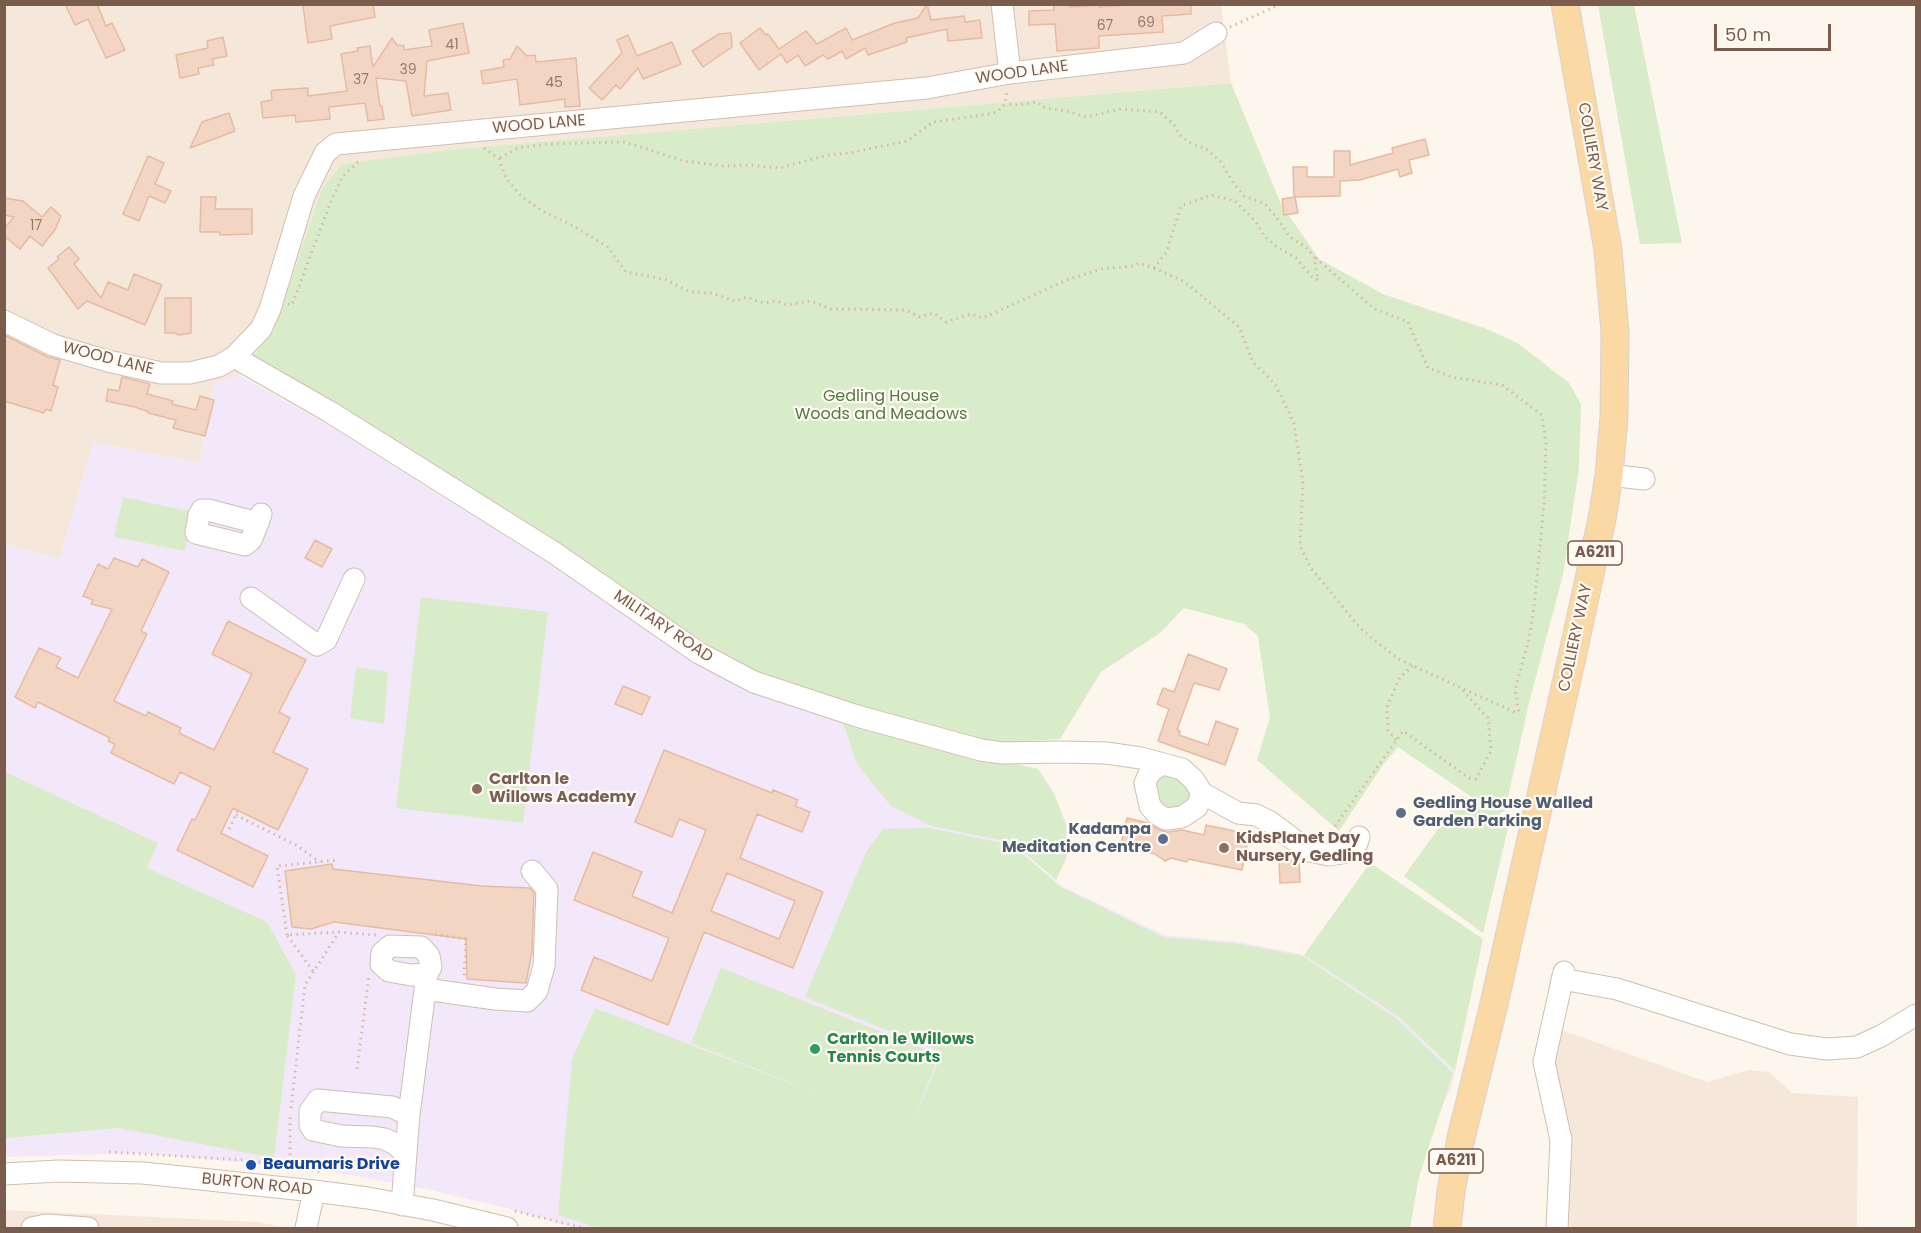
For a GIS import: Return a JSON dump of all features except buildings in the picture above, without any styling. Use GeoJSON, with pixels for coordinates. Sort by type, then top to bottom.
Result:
{"type":"FeatureCollection","features":[{"type":"Feature","properties":{"kind":"main road","name":"COLLIERY WAY"},"geometry":{"type":"LineString","coordinates":[[1447,1228],[1461,1138],[1494,1004],[1572,657],[1602,519],[1609,474],[1614,417],[1615,332],[1608,250],[1565,4]]}},
{"type":"Feature","properties":{"kind":"street"},"geometry":{"type":"LineString","coordinates":[[1002,4],[1010,73]]}},
{"type":"Feature","properties":{"kind":"street","name":"WOOD LANE"},"geometry":{"type":"LineString","coordinates":[[4,321],[53,345],[161,373],[190,373],[219,366],[234,357],[261,329],[270,309],[304,196],[325,153],[336,144],[927,88],[1010,73],[1184,53],[1216,33]]}},
{"type":"Feature","properties":{"kind":"street","name":"MILITARY ROAD"},"geometry":{"type":"LineString","coordinates":[[234,357],[330,412],[553,552],[699,654],[754,682],[858,716],[981,750],[1002,753],[1106,753],[1162,764],[1182,769],[1194,780],[1202,793]]}},
{"type":"Feature","properties":{"kind":"street"},"geometry":{"type":"LineString","coordinates":[[1609,474],[1644,479]]}},
{"type":"Feature","properties":{"kind":"street"},"geometry":{"type":"LineString","coordinates":[[251,597],[317,645],[326,640],[354,579]]}},
{"type":"Feature","properties":{"kind":"street"},"geometry":{"type":"LineString","coordinates":[[1162,764],[1150,772],[1145,783],[1150,806],[1166,819],[1182,817],[1197,807],[1202,793],[1238,813],[1256,815],[1270,822],[1309,850],[1329,855],[1342,853],[1351,849],[1359,837]]}},
{"type":"Feature","properties":{"kind":"street"},"geometry":{"type":"LineString","coordinates":[[402,1204],[426,982],[495,999],[527,1001],[537,991],[544,966],[552,953],[547,889],[532,871]]}},
{"type":"Feature","properties":{"kind":"street"},"geometry":{"type":"LineString","coordinates":[[1557,1228],[1561,1140],[1544,1062],[1563,976],[1617,989],[1790,1044],[1827,1049],[1857,1047],[1917,1015]]}},
{"type":"Feature","properties":{"kind":"street"},"geometry":{"type":"LineString","coordinates":[[406,1154],[395,1144],[385,1140],[373,1137],[341,1136],[313,1130],[310,1125],[310,1111],[318,1100],[392,1107],[410,1115]]}},
{"type":"Feature","properties":{"kind":"street","name":"BURTON ROAD"},"geometry":{"type":"LineString","coordinates":[[4,1174],[59,1170],[143,1173],[314,1191],[402,1204],[507,1228]]}},
{"type":"Feature","properties":{"kind":"street"},"geometry":{"type":"LineString","coordinates":[[306,1228],[314,1191]]}},
{"type":"Feature","properties":{"kind":"street"},"geometry":{"type":"LineString","coordinates":[[32,1228],[46,1225],[88,1228]]}},
{"type":"Feature","properties":{"kind":"path"},"geometry":{"type":"LineString","coordinates":[[1216,33],[1281,4]]}},
{"type":"Feature","properties":{"kind":"path"},"geometry":{"type":"LineString","coordinates":[[499,159],[518,148],[547,144],[625,142],[684,161],[725,166],[751,165],[779,168],[828,155],[907,141],[933,122],[998,111],[1005,104],[1010,73]]}},
{"type":"Feature","properties":{"kind":"path"},"geometry":{"type":"LineString","coordinates":[[480,146],[499,159],[506,178],[522,197],[544,212],[609,247],[626,272],[664,279],[690,292],[712,293],[735,301],[747,297],[763,303],[777,301],[787,305],[811,301],[831,309],[905,310],[920,316],[934,313],[946,322],[971,314],[983,318],[1067,280],[1101,269],[1133,266],[1139,263],[1185,282],[1239,327],[1252,362],[1275,384],[1294,423],[1303,483],[1300,546],[1311,568],[1361,629],[1398,659],[1519,714],[1515,690],[1529,639],[1534,607],[1544,504],[1546,444],[1542,415],[1502,385],[1452,377],[1428,368],[1408,322],[1372,308],[1306,247],[1290,237],[1264,204],[1244,196],[1221,162],[1206,149],[1188,142],[1160,112],[1121,109],[1086,117],[1045,108],[1037,102],[1018,105],[1005,104]]}},
{"type":"Feature","properties":{"kind":"path"},"geometry":{"type":"LineString","coordinates":[[270,309],[283,302],[292,305],[331,201],[343,176],[362,158]]}},
{"type":"Feature","properties":{"kind":"path"},"geometry":{"type":"LineString","coordinates":[[1154,268],[1166,253],[1181,206],[1211,195],[1235,201],[1256,222],[1264,236],[1276,247],[1296,258],[1311,276],[1318,280],[1314,256]]}},
{"type":"Feature","properties":{"kind":"path"},"geometry":{"type":"LineString","coordinates":[[1396,740],[1388,730],[1387,707],[1400,676],[1413,666]]}},
{"type":"Feature","properties":{"kind":"path"},"geometry":{"type":"LineString","coordinates":[[1329,855],[1322,845],[1403,731],[1469,778],[1476,779],[1491,751],[1488,718],[1460,687]]}},
{"type":"Feature","properties":{"kind":"path"},"geometry":{"type":"LineString","coordinates":[[229,829],[238,810]]}},
{"type":"Feature","properties":{"kind":"path"},"geometry":{"type":"LineString","coordinates":[[236,815],[296,844],[320,862]]}},
{"type":"Feature","properties":{"kind":"path"},"geometry":{"type":"LineString","coordinates":[[287,935],[277,866],[338,860]]}},
{"type":"Feature","properties":{"kind":"path"},"geometry":{"type":"LineString","coordinates":[[290,1167],[290,1118],[305,985],[339,932]]}},
{"type":"Feature","properties":{"kind":"path"},"geometry":{"type":"LineString","coordinates":[[357,1069],[370,966]]}},
{"type":"Feature","properties":{"kind":"shaded area"},"geometry":{"type":"Polygon","coordinates":[[[4,5],[1221,5],[1231,83],[445,150],[342,164],[322,188],[274,330],[239,375],[213,384],[199,463],[93,442],[60,559],[5,544],[4,5]]]}},
{"type":"Feature","properties":{"kind":"shaded area","name":"Carlton le Willows Academy"},"geometry":{"type":"Polygon","coordinates":[[[239,375],[325,423],[550,564],[695,659],[829,717],[885,735],[1062,886],[1164,935],[1241,942],[1304,955],[1399,1017],[1455,1071],[1451,1088],[1392,1212],[1390,1228],[577,1228],[426,1189],[322,1170],[140,1153],[5,1157],[4,544],[60,559],[93,442],[199,463],[213,384],[239,375]]]}},
{"type":"Feature","properties":{"kind":"shaded area"},"geometry":{"type":"Polygon","coordinates":[[[1556,1028],[1707,1082],[1749,1070],[1769,1072],[1792,1093],[1858,1097],[1857,1228],[1562,1228],[1551,1063],[1556,1028]]]}},
{"type":"Feature","properties":{"kind":"shaded area"},"geometry":{"type":"Polygon","coordinates":[[[5,1210],[258,1222],[289,1228],[5,1228],[5,1210]]]}},
{"type":"Feature","properties":{"kind":"green space"},"geometry":{"type":"Polygon","coordinates":[[[1598,5],[1634,5],[1682,243],[1640,244],[1598,5]]]}},
{"type":"Feature","properties":{"kind":"green space","name":"Gedling House Woods and Meadows"},"geometry":{"type":"Polygon","coordinates":[[[1231,83],[1281,204],[1319,259],[1383,294],[1487,329],[1519,344],[1569,383],[1581,404],[1579,468],[1563,575],[1529,703],[1505,811],[1499,814],[1510,820],[1483,933],[1404,876],[1462,796],[1485,806],[1398,747],[1383,765],[1339,831],[1257,760],[1270,717],[1258,636],[1244,624],[1184,608],[1160,633],[1101,672],[1060,739],[1007,742],[976,739],[798,690],[738,663],[251,359],[274,330],[322,188],[342,164],[445,150],[1231,83]]]}},
{"type":"Feature","properties":{"kind":"green space"},"geometry":{"type":"Polygon","coordinates":[[[123,497],[193,512],[185,551],[114,537],[123,497]]]}},
{"type":"Feature","properties":{"kind":"green space"},"geometry":{"type":"Polygon","coordinates":[[[421,597],[548,612],[523,823],[396,808],[421,597]]]}},
{"type":"Feature","properties":{"kind":"green space"},"geometry":{"type":"Polygon","coordinates":[[[356,667],[388,672],[384,724],[350,718],[356,667]]]}},
{"type":"Feature","properties":{"kind":"green space"},"geometry":{"type":"Polygon","coordinates":[[[843,722],[983,762],[1015,764],[1038,769],[1054,793],[1066,824],[1067,856],[1056,880],[1013,843],[931,826],[891,806],[857,764],[843,722]]]}},
{"type":"Feature","properties":{"kind":"green space"},"geometry":{"type":"Polygon","coordinates":[[[5,772],[158,843],[147,868],[267,922],[296,975],[274,1158],[118,1128],[5,1138],[5,772]]]}},
{"type":"Feature","properties":{"kind":"green space"},"geometry":{"type":"Polygon","coordinates":[[[1170,774],[1177,775],[1190,790],[1186,805],[1172,811],[1158,805],[1155,785],[1158,779],[1170,774]]]}},
{"type":"Feature","properties":{"kind":"green space"},"geometry":{"type":"Polygon","coordinates":[[[929,828],[1012,845],[1061,887],[1163,937],[1240,944],[1303,956],[1397,1019],[1453,1073],[1419,1177],[1410,1228],[598,1228],[558,1215],[572,1059],[595,1008],[837,1101],[691,1043],[721,968],[939,1055],[910,1130],[942,1052],[805,997],[866,852],[883,829],[929,828]]]}},
{"type":"Feature","properties":{"kind":"green space"},"geometry":{"type":"Polygon","coordinates":[[[1370,863],[1483,939],[1455,1071],[1399,1017],[1304,955],[1370,863]]]}},
{"type":"Feature","properties":{"kind":"place","name":"Carlton le Willows Academy"},"geometry":{"type":"Point","coordinates":[477,789]}},
{"type":"Feature","properties":{"kind":"place","name":"Gedling House Walled Garden Parking"},"geometry":{"type":"Point","coordinates":[1401,813]}},
{"type":"Feature","properties":{"kind":"place","name":"Kadampa Meditation Centre"},"geometry":{"type":"Point","coordinates":[1163,839]}},
{"type":"Feature","properties":{"kind":"place","name":"KidsPlanet Day Nursery, Gedling"},"geometry":{"type":"Point","coordinates":[1224,848]}},
{"type":"Feature","properties":{"kind":"place","name":"Carlton le Willows Tennis Courts"},"geometry":{"type":"Point","coordinates":[815,1049]}},
{"type":"Feature","properties":{"kind":"place","name":"Beaumaris Drive"},"geometry":{"type":"Point","coordinates":[251,1165]}}]}
